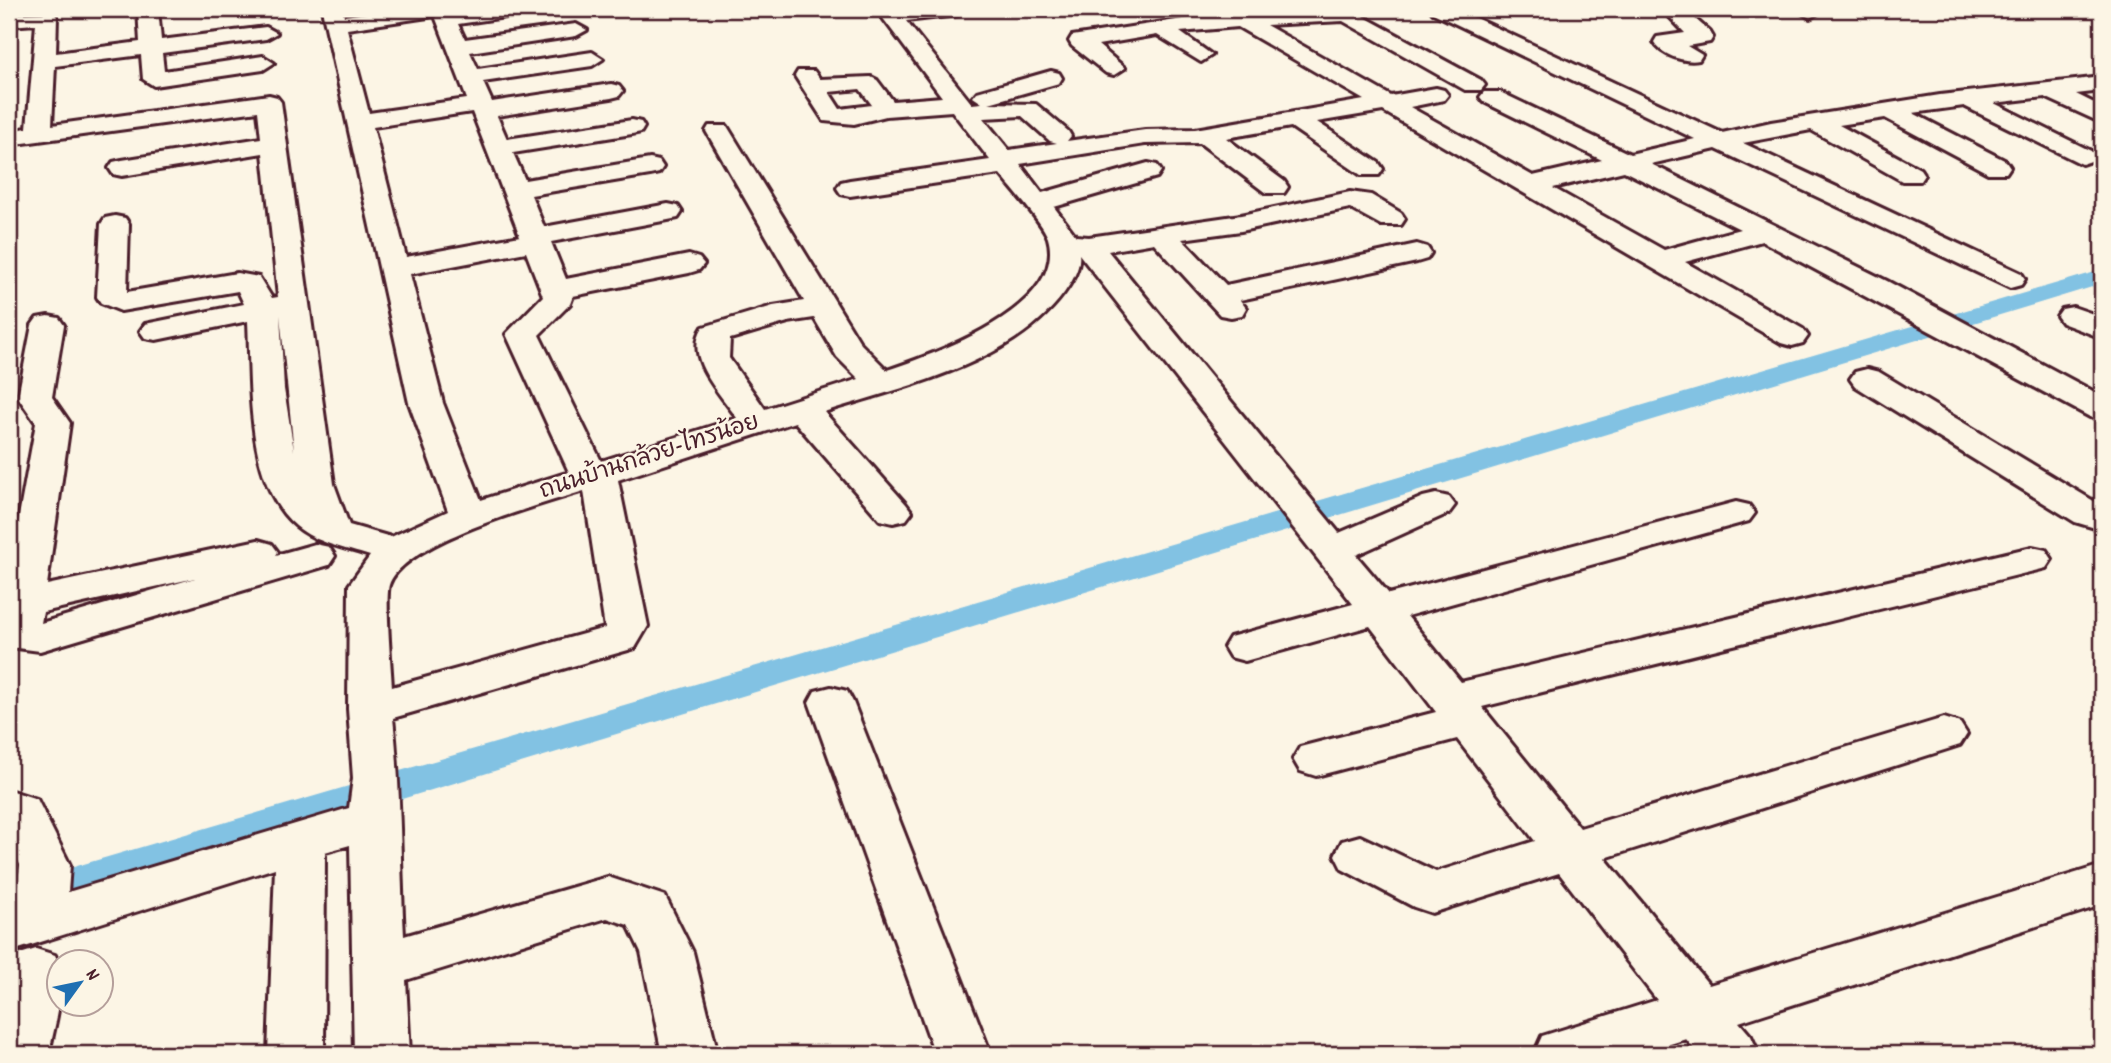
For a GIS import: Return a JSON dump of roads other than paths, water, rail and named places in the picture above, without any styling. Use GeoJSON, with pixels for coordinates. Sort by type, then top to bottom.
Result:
{"type":"FeatureCollection","features":[{"type":"Feature","properties":{"kind":"street"},"geometry":{"type":"LineString","coordinates":[[148,9],[157,116]]}},
{"type":"Feature","properties":{"kind":"street"},"geometry":{"type":"LineString","coordinates":[[469,516],[426,403],[334,16],[519,9]]}},
{"type":"Feature","properties":{"kind":"street"},"geometry":{"type":"LineString","coordinates":[[889,12],[958,9]]}},
{"type":"Feature","properties":{"kind":"street"},"geometry":{"type":"LineString","coordinates":[[1177,9],[1196,23]]}},
{"type":"Feature","properties":{"kind":"street"},"geometry":{"type":"LineString","coordinates":[[1440,9],[2010,279]]}},
{"type":"Feature","properties":{"kind":"street"},"geometry":{"type":"LineString","coordinates":[[1672,9],[1702,37],[1665,42],[1666,45],[1691,55]]}},
{"type":"Feature","properties":{"kind":"street"},"geometry":{"type":"LineString","coordinates":[[370,709],[620,638],[628,626],[595,475],[522,334],[559,298],[443,12]]}},
{"type":"Feature","properties":{"kind":"street"},"geometry":{"type":"LineString","coordinates":[[889,12],[1038,203],[1077,245],[1310,520],[1461,710],[1567,850],[1731,1054]]}},
{"type":"Feature","properties":{"kind":"street"},"geometry":{"type":"LineString","coordinates":[[1114,68],[1079,42],[1109,35],[1196,23],[1340,14],[1482,91],[1765,231],[2022,368],[2095,400]]}},
{"type":"Feature","properties":{"kind":"street"},"geometry":{"type":"LineString","coordinates":[[9,20],[47,17],[39,133]]}},
{"type":"Feature","properties":{"kind":"street"},"geometry":{"type":"LineString","coordinates":[[1240,19],[1792,336]]}},
{"type":"Feature","properties":{"kind":"street"},"geometry":{"type":"LineString","coordinates":[[1090,22],[1109,35]]}},
{"type":"Feature","properties":{"kind":"street"},"geometry":{"type":"LineString","coordinates":[[1160,28],[1201,55]]}},
{"type":"Feature","properties":{"kind":"street"},"geometry":{"type":"LineString","coordinates":[[457,47],[576,30]]}},
{"type":"Feature","properties":{"kind":"street"},"geometry":{"type":"LineString","coordinates":[[1402,46],[1486,31]]}},
{"type":"Feature","properties":{"kind":"street"},"geometry":{"type":"LineString","coordinates":[[45,61],[266,33]]}},
{"type":"Feature","properties":{"kind":"street"},"geometry":{"type":"LineString","coordinates":[[359,121],[478,97],[592,59]]}},
{"type":"Feature","properties":{"kind":"street"},"geometry":{"type":"LineString","coordinates":[[154,79],[263,62]]}},
{"type":"Feature","properties":{"kind":"street"},"geometry":{"type":"LineString","coordinates":[[961,107],[1051,78]]}},
{"type":"Feature","properties":{"kind":"street"},"geometry":{"type":"LineString","coordinates":[[886,109],[869,85],[863,82],[810,81],[833,116],[854,117],[886,109],[1028,109],[1059,136]]}},
{"type":"Feature","properties":{"kind":"street"},"geometry":{"type":"LineString","coordinates":[[1530,185],[1815,122],[1967,99],[2102,84]]}},
{"type":"Feature","properties":{"kind":"street"},"geometry":{"type":"LineString","coordinates":[[2049,90],[2102,116]]}},
{"type":"Feature","properties":{"kind":"street"},"geometry":{"type":"LineString","coordinates":[[478,97],[611,91]]}},
{"type":"Feature","properties":{"kind":"street"},"geometry":{"type":"LineString","coordinates":[[850,188],[1008,165],[1165,148],[1200,135],[1436,95],[1453,103],[1482,103],[1482,91]]}},
{"type":"Feature","properties":{"kind":"street"},"geometry":{"type":"LineString","coordinates":[[1967,99],[2082,156]]}},
{"type":"Feature","properties":{"kind":"street"},"geometry":{"type":"LineString","coordinates":[[9,138],[267,101],[274,144],[277,307],[274,438],[286,484],[323,544]]}},
{"type":"Feature","properties":{"kind":"street"},"geometry":{"type":"LineString","coordinates":[[1888,110],[1997,167]]}},
{"type":"Feature","properties":{"kind":"street"},"geometry":{"type":"LineString","coordinates":[[1294,118],[1370,169]]}},
{"type":"Feature","properties":{"kind":"street"},"geometry":{"type":"LineString","coordinates":[[1815,122],[1911,175]]}},
{"type":"Feature","properties":{"kind":"street"},"geometry":{"type":"LineString","coordinates":[[498,148],[632,127]]}},
{"type":"Feature","properties":{"kind":"street"},"geometry":{"type":"LineString","coordinates":[[718,131],[848,350],[882,383]]}},
{"type":"Feature","properties":{"kind":"street"},"geometry":{"type":"LineString","coordinates":[[1200,135],[1275,187]]}},
{"type":"Feature","properties":{"kind":"street"},"geometry":{"type":"LineString","coordinates":[[122,168],[274,144]]}},
{"type":"Feature","properties":{"kind":"street"},"geometry":{"type":"LineString","coordinates":[[515,190],[650,167]]}},
{"type":"Feature","properties":{"kind":"street"},"geometry":{"type":"LineString","coordinates":[[1038,203],[1088,186],[1148,171]]}},
{"type":"Feature","properties":{"kind":"street"},"geometry":{"type":"LineString","coordinates":[[1077,245],[1241,223],[1350,200],[1361,201],[1391,219]]}},
{"type":"Feature","properties":{"kind":"street"},"geometry":{"type":"LineString","coordinates":[[394,268],[668,212]]}},
{"type":"Feature","properties":{"kind":"street"},"geometry":{"type":"LineString","coordinates":[[115,224],[112,297],[121,302],[237,282],[248,283],[277,307]]}},
{"type":"Feature","properties":{"kind":"street"},"geometry":{"type":"LineString","coordinates":[[1662,260],[1765,231]]}},
{"type":"Feature","properties":{"kind":"street"},"geometry":{"type":"LineString","coordinates":[[1161,233],[1226,302],[1417,253]]}},
{"type":"Feature","properties":{"kind":"street","name":"ถนนบ้านกล้วย-ไทรน้อย"},"geometry":{"type":"LineString","coordinates":[[390,555],[469,516],[882,383],[969,350],[1030,312],[1060,277],[1066,260],[1077,245]]}},
{"type":"Feature","properties":{"kind":"street"},"geometry":{"type":"LineString","coordinates":[[555,290],[689,264]]}},
{"type":"Feature","properties":{"kind":"street"},"geometry":{"type":"LineString","coordinates":[[156,331],[277,307]]}},
{"type":"Feature","properties":{"kind":"street"},"geometry":{"type":"LineString","coordinates":[[758,424],[713,358],[714,334],[784,313],[821,308]]}},
{"type":"Feature","properties":{"kind":"street"},"geometry":{"type":"LineString","coordinates":[[2073,316],[2102,329]]}},
{"type":"Feature","properties":{"kind":"street"},"geometry":{"type":"LineString","coordinates":[[48,325],[35,397],[53,423],[29,556],[25,603],[19,630],[23,637],[40,636],[248,578],[323,544],[390,555],[369,585],[370,709],[382,1054]]}},
{"type":"Feature","properties":{"kind":"street"},"geometry":{"type":"LineString","coordinates":[[1867,379],[2088,514],[2102,519]]}},
{"type":"Feature","properties":{"kind":"street"},"geometry":{"type":"LineString","coordinates":[[802,409],[893,512]]}},
{"type":"Feature","properties":{"kind":"street"},"geometry":{"type":"LineString","coordinates":[[1310,520],[1436,505]]}},
{"type":"Feature","properties":{"kind":"street"},"geometry":{"type":"LineString","coordinates":[[1245,647],[1736,513]]}},
{"type":"Feature","properties":{"kind":"street"},"geometry":{"type":"LineString","coordinates":[[1316,759],[1461,710],[2032,559]]}},
{"type":"Feature","properties":{"kind":"street"},"geometry":{"type":"LineString","coordinates":[[831,702],[964,1054]]}},
{"type":"Feature","properties":{"kind":"street"},"geometry":{"type":"LineString","coordinates":[[1360,855],[1432,893],[1481,880],[1567,850],[1944,734]]}},
{"type":"Feature","properties":{"kind":"street"},"geometry":{"type":"LineString","coordinates":[[34,920],[301,841],[374,803]]}},
{"type":"Feature","properties":{"kind":"street"},"geometry":{"type":"LineString","coordinates":[[9,808],[20,812],[34,920],[21,1054]]}},
{"type":"Feature","properties":{"kind":"street"},"geometry":{"type":"LineString","coordinates":[[296,1054],[301,841]]}},
{"type":"Feature","properties":{"kind":"street"},"geometry":{"type":"LineString","coordinates":[[1562,1054],[2102,885]]}},
{"type":"Feature","properties":{"kind":"street"},"geometry":{"type":"LineString","coordinates":[[378,966],[608,897],[647,911],[667,952],[690,1054]]}},
{"type":"Feature","properties":{"kind":"waterway"},"geometry":{"type":"LineString","coordinates":[[9,902],[2102,277]]}}]}
